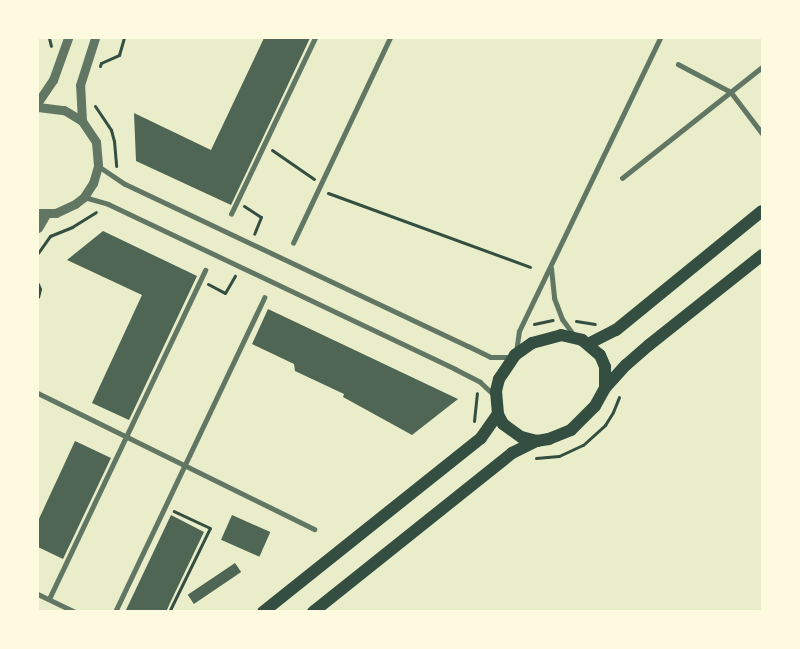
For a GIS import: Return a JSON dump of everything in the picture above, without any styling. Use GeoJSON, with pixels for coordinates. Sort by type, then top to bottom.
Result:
{"type":"FeatureCollection","features":[{"type":"Feature","properties":{"kind":"main road"},"geometry":{"type":"LineString","coordinates":[[588,344],[616,330],[762,211]]}},
{"type":"Feature","properties":{"kind":"main road"},"geometry":{"type":"LineString","coordinates":[[313,612],[512,453],[537,441],[549,439],[571,430],[595,406],[604,388],[626,365],[762,254]]}},
{"type":"Feature","properties":{"kind":"main road"},"geometry":{"type":"LineString","coordinates":[[537,441],[510,430],[498,414],[496,398],[499,379],[514,356],[532,343],[546,338],[561,335],[576,337],[588,344],[600,355],[605,367],[604,388]]}},
{"type":"Feature","properties":{"kind":"main road"},"geometry":{"type":"LineString","coordinates":[[264,612],[481,438],[498,414]]}},
{"type":"Feature","properties":{"kind":"street"},"geometry":{"type":"LineString","coordinates":[[38,102],[53,80],[68,38]]}},
{"type":"Feature","properties":{"kind":"street"},"geometry":{"type":"LineString","coordinates":[[82,121],[80,85],[95,38]]}},
{"type":"Feature","properties":{"kind":"street"},"geometry":{"type":"LineString","coordinates":[[231,214],[315,38]]}},
{"type":"Feature","properties":{"kind":"street"},"geometry":{"type":"LineString","coordinates":[[293,243],[390,38]]}},
{"type":"Feature","properties":{"kind":"street"},"geometry":{"type":"LineString","coordinates":[[98,166],[125,184],[491,357],[514,356],[519,331],[551,268],[660,38]]}},
{"type":"Feature","properties":{"kind":"street"},"geometry":{"type":"LineString","coordinates":[[678,64],[731,92],[762,133]]}},
{"type":"Feature","properties":{"kind":"street"},"geometry":{"type":"LineString","coordinates":[[622,178],[762,67]]}},
{"type":"Feature","properties":{"kind":"street"},"geometry":{"type":"LineString","coordinates":[[38,107],[64,110],[82,121],[96,142],[98,166],[93,183],[84,197],[66,209],[42,213],[38,228]]}},
{"type":"Feature","properties":{"kind":"street"},"geometry":{"type":"LineString","coordinates":[[84,197],[108,204],[455,369],[480,382],[496,398]]}},
{"type":"Feature","properties":{"kind":"street"},"geometry":{"type":"LineString","coordinates":[[551,268],[554,298],[562,319],[576,337]]}},
{"type":"Feature","properties":{"kind":"street"},"geometry":{"type":"LineString","coordinates":[[49,599],[205,270]]}},
{"type":"Feature","properties":{"kind":"street"},"geometry":{"type":"LineString","coordinates":[[115,612],[264,298]]}},
{"type":"Feature","properties":{"kind":"street"},"geometry":{"type":"LineString","coordinates":[[38,393],[314,529]]}},
{"type":"Feature","properties":{"kind":"street"},"geometry":{"type":"LineString","coordinates":[[38,594],[75,612]]}},
{"type":"Feature","properties":{"kind":"path"},"geometry":{"type":"LineString","coordinates":[[264,145],[321,184]]}},
{"type":"Feature","properties":{"kind":"path"},"geometry":{"type":"LineString","coordinates":[[318,189],[530,267]]}},
{"type":"Feature","properties":{"kind":"path"},"geometry":{"type":"LineString","coordinates":[[38,284],[40,289],[38,297]]}},
{"type":"Feature","properties":{"kind":"path"},"geometry":{"type":"LineString","coordinates":[[165,506],[210,528],[169,612]]}},
{"type":"Feature","properties":{"kind":"building"},"geometry":{"type":"Polygon","coordinates":[[[264,38],[310,38],[231,205],[136,161],[134,113],[211,150],[264,38]]]}},
{"type":"Feature","properties":{"kind":"building"},"geometry":{"type":"Polygon","coordinates":[[[103,231],[197,276],[129,420],[92,403],[142,295],[67,260],[103,231]]]}},
{"type":"Feature","properties":{"kind":"building"},"geometry":{"type":"Polygon","coordinates":[[[268,309],[458,399],[412,435],[343,397],[344,394],[295,371],[294,364],[252,344],[268,309]]]}},
{"type":"Feature","properties":{"kind":"building"},"geometry":{"type":"Polygon","coordinates":[[[75,441],[111,458],[63,559],[38,547],[38,521],[75,441]]]}},
{"type":"Feature","properties":{"kind":"building"},"geometry":{"type":"Polygon","coordinates":[[[171,515],[204,532],[166,612],[125,612],[171,515]]]}},
{"type":"Feature","properties":{"kind":"building"},"geometry":{"type":"Polygon","coordinates":[[[232,515],[270,532],[259,557],[221,540],[232,515]]]}},
{"type":"Feature","properties":{"kind":"building"},"geometry":{"type":"Polygon","coordinates":[[[235,563],[241,572],[194,604],[188,595],[235,563]]]}}]}
